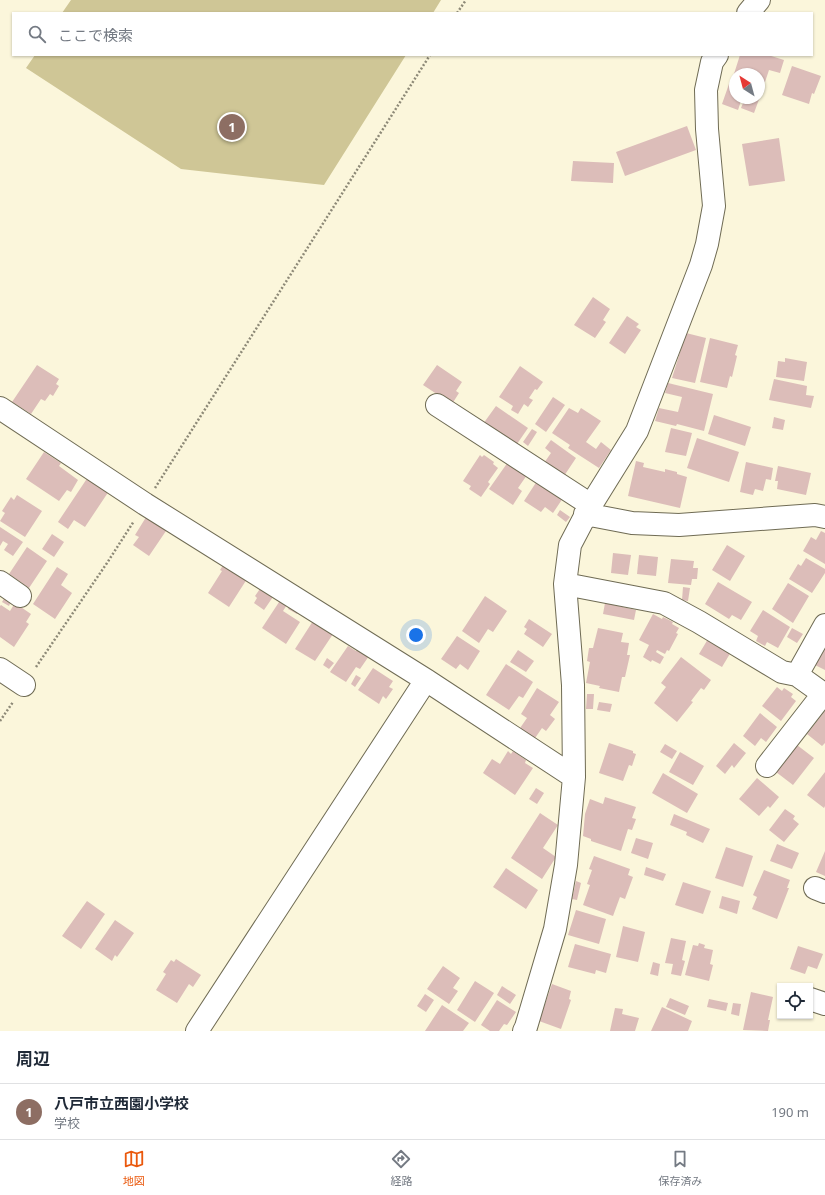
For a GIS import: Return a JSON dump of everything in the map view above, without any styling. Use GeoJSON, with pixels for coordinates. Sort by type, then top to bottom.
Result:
{"type":"FeatureCollection","features":[{"type":"Feature","properties":{"kind":"street"},"geometry":{"type":"LineString","coordinates":[[749,12],[759,0]]}},
{"type":"Feature","properties":{"kind":"street"},"geometry":{"type":"LineString","coordinates":[[524,1031],[555,929],[566,865],[574,777],[573,685],[565,584],[570,545],[588,510],[637,431],[701,265],[714,206],[707,129],[706,90],[712,62],[716,56]]}},
{"type":"Feature","properties":{"kind":"street"},"geometry":{"type":"LineString","coordinates":[[437,405],[588,510],[632,523],[680,525],[815,515],[825,517]]}},
{"type":"Feature","properties":{"kind":"street"},"geometry":{"type":"LineString","coordinates":[[0,408],[145,504],[426,680],[574,777]]}},
{"type":"Feature","properties":{"kind":"street"},"geometry":{"type":"LineString","coordinates":[[0,582],[20,596]]}},
{"type":"Feature","properties":{"kind":"street"},"geometry":{"type":"LineString","coordinates":[[565,584],[664,603],[699,622],[782,672],[797,675],[824,695],[767,766]]}},
{"type":"Feature","properties":{"kind":"street"},"geometry":{"type":"LineString","coordinates":[[797,675],[825,625]]}},
{"type":"Feature","properties":{"kind":"street"},"geometry":{"type":"LineString","coordinates":[[0,669],[24,685]]}},
{"type":"Feature","properties":{"kind":"street"},"geometry":{"type":"LineString","coordinates":[[197,1031],[426,680]]}},
{"type":"Feature","properties":{"kind":"street"},"geometry":{"type":"LineString","coordinates":[[813,1000],[825,1004]]}},
{"type":"Feature","properties":{"kind":"path"},"geometry":{"type":"LineString","coordinates":[[458,12],[466,0]]}},
{"type":"Feature","properties":{"kind":"path"},"geometry":{"type":"LineString","coordinates":[[24,685],[107,563],[429,56]]}},
{"type":"Feature","properties":{"kind":"shaded area"},"geometry":{"type":"Polygon","coordinates":[[[71,0],[441,0],[434,12],[63,12],[71,0]]]}},
{"type":"Feature","properties":{"kind":"shaded area"},"geometry":{"type":"Polygon","coordinates":[[[34,56],[405,56],[324,185],[181,169],[26,68],[34,56]]]}},
{"type":"Feature","properties":{"kind":"building"},"geometry":{"type":"Polygon","coordinates":[[[740,56],[771,56],[784,60],[780,73],[769,70],[765,82],[765,68],[736,68],[740,56]]]}},
{"type":"Feature","properties":{"kind":"building"},"geometry":{"type":"Polygon","coordinates":[[[792,66],[821,76],[814,94],[812,93],[809,104],[782,95],[792,66]]]}},
{"type":"Feature","properties":{"kind":"building"},"geometry":{"type":"Polygon","coordinates":[[[729,84],[729,104],[740,104],[738,110],[722,104],[729,84]]]}},
{"type":"Feature","properties":{"kind":"building"},"geometry":{"type":"Polygon","coordinates":[[[743,104],[757,104],[754,113],[741,108],[743,104]]]}},
{"type":"Feature","properties":{"kind":"building"},"geometry":{"type":"Polygon","coordinates":[[[687,126],[696,150],[625,176],[616,152],[687,126]]]}},
{"type":"Feature","properties":{"kind":"building"},"geometry":{"type":"Polygon","coordinates":[[[779,138],[785,181],[749,186],[742,144],[779,138]]]}},
{"type":"Feature","properties":{"kind":"building"},"geometry":{"type":"Polygon","coordinates":[[[573,161],[614,163],[613,183],[571,181],[573,161]]]}},
{"type":"Feature","properties":{"kind":"building"},"geometry":{"type":"Polygon","coordinates":[[[593,297],[610,309],[603,320],[606,322],[595,338],[574,325],[593,297]]]}},
{"type":"Feature","properties":{"kind":"building"},"geometry":{"type":"Polygon","coordinates":[[[627,316],[639,324],[636,327],[641,330],[625,354],[609,343],[627,316]]]}},
{"type":"Feature","properties":{"kind":"building"},"geometry":{"type":"Polygon","coordinates":[[[686,333],[706,338],[695,383],[672,378],[686,333]]]}},
{"type":"Feature","properties":{"kind":"building"},"geometry":{"type":"Polygon","coordinates":[[[710,338],[738,345],[732,377],[730,376],[727,388],[700,382],[710,338]]]}},
{"type":"Feature","properties":{"kind":"building"},"geometry":{"type":"Polygon","coordinates":[[[785,358],[807,362],[804,381],[776,377],[778,361],[785,362],[785,358]]]}},
{"type":"Feature","properties":{"kind":"building"},"geometry":{"type":"Polygon","coordinates":[[[37,365],[59,379],[56,384],[59,386],[53,396],[50,394],[45,401],[41,399],[31,414],[12,402],[37,365]]]}},
{"type":"Feature","properties":{"kind":"building"},"geometry":{"type":"Polygon","coordinates":[[[437,365],[462,382],[456,391],[459,393],[452,404],[423,385],[437,365]]]}},
{"type":"Feature","properties":{"kind":"building"},"geometry":{"type":"Polygon","coordinates":[[[520,366],[543,382],[537,390],[535,389],[529,398],[533,400],[528,407],[524,404],[518,414],[511,410],[513,406],[499,397],[520,366]]]}},
{"type":"Feature","properties":{"kind":"building"},"geometry":{"type":"Polygon","coordinates":[[[774,379],[807,386],[806,395],[814,396],[811,408],[769,400],[774,379]]]}},
{"type":"Feature","properties":{"kind":"building"},"geometry":{"type":"Polygon","coordinates":[[[668,383],[713,394],[704,431],[677,424],[676,426],[655,421],[659,408],[678,412],[682,397],[665,393],[668,383]]]}},
{"type":"Feature","properties":{"kind":"building"},"geometry":{"type":"Polygon","coordinates":[[[553,397],[565,405],[546,432],[535,424],[553,397]]]}},
{"type":"Feature","properties":{"kind":"building"},"geometry":{"type":"Polygon","coordinates":[[[496,406],[528,428],[517,444],[511,439],[509,442],[483,424],[496,406]]]}},
{"type":"Feature","properties":{"kind":"building"},"geometry":{"type":"Polygon","coordinates":[[[569,408],[578,413],[581,408],[601,421],[586,442],[596,449],[601,442],[611,450],[599,468],[568,448],[570,445],[552,433],[569,408]]]}},
{"type":"Feature","properties":{"kind":"building"},"geometry":{"type":"Polygon","coordinates":[[[714,415],[751,427],[745,446],[708,434],[714,415]]]}},
{"type":"Feature","properties":{"kind":"building"},"geometry":{"type":"Polygon","coordinates":[[[774,417],[785,420],[783,430],[772,428],[774,417]]]}},
{"type":"Feature","properties":{"kind":"building"},"geometry":{"type":"Polygon","coordinates":[[[671,428],[692,433],[686,456],[665,452],[671,428]]]}},
{"type":"Feature","properties":{"kind":"building"},"geometry":{"type":"Polygon","coordinates":[[[532,429],[537,432],[528,446],[523,442],[532,429]]]}},
{"type":"Feature","properties":{"kind":"building"},"geometry":{"type":"Polygon","coordinates":[[[697,438],[739,452],[729,482],[687,468],[697,438]]]}},
{"type":"Feature","properties":{"kind":"building"},"geometry":{"type":"Polygon","coordinates":[[[551,440],[576,458],[564,476],[544,463],[551,453],[545,448],[551,440]]]}},
{"type":"Feature","properties":{"kind":"building"},"geometry":{"type":"Polygon","coordinates":[[[44,452],[61,463],[59,466],[78,480],[71,492],[67,490],[59,501],[26,479],[44,452]]]}},
{"type":"Feature","properties":{"kind":"building"},"geometry":{"type":"Polygon","coordinates":[[[480,455],[482,457],[484,455],[494,462],[493,464],[498,468],[488,482],[490,484],[481,497],[469,489],[471,486],[463,481],[480,455]]]}},
{"type":"Feature","properties":{"kind":"building"},"geometry":{"type":"Polygon","coordinates":[[[636,461],[644,463],[643,467],[665,472],[665,469],[677,472],[677,474],[687,477],[680,508],[628,496],[636,461]]]}},
{"type":"Feature","properties":{"kind":"building"},"geometry":{"type":"Polygon","coordinates":[[[508,462],[527,475],[518,488],[522,491],[513,505],[489,489],[508,462]]]}},
{"type":"Feature","properties":{"kind":"building"},"geometry":{"type":"Polygon","coordinates":[[[746,462],[773,468],[771,480],[766,479],[763,491],[755,489],[753,495],[740,492],[746,462]]]}},
{"type":"Feature","properties":{"kind":"building"},"geometry":{"type":"Polygon","coordinates":[[[778,466],[811,473],[806,495],[777,489],[778,481],[775,481],[778,466]]]}},
{"type":"Feature","properties":{"kind":"building"},"geometry":{"type":"Polygon","coordinates":[[[88,477],[109,491],[85,527],[74,520],[68,529],[58,522],[88,477]]]}},
{"type":"Feature","properties":{"kind":"building"},"geometry":{"type":"Polygon","coordinates":[[[537,481],[563,498],[553,513],[545,507],[541,512],[524,501],[537,481]]]}},
{"type":"Feature","properties":{"kind":"building"},"geometry":{"type":"Polygon","coordinates":[[[17,495],[42,511],[25,537],[0,521],[5,513],[2,511],[11,497],[14,500],[17,495]]]}},
{"type":"Feature","properties":{"kind":"building"},"geometry":{"type":"Polygon","coordinates":[[[560,510],[570,517],[566,522],[557,515],[560,510]]]}},
{"type":"Feature","properties":{"kind":"building"},"geometry":{"type":"Polygon","coordinates":[[[148,514],[168,528],[149,556],[133,545],[139,537],[135,535],[148,514]]]}},
{"type":"Feature","properties":{"kind":"building"},"geometry":{"type":"Polygon","coordinates":[[[0,527],[23,542],[13,556],[4,550],[8,544],[3,541],[0,546],[0,527]]]}},
{"type":"Feature","properties":{"kind":"building"},"geometry":{"type":"Polygon","coordinates":[[[821,531],[825,533],[825,564],[803,551],[811,537],[816,540],[821,531]]]}},
{"type":"Feature","properties":{"kind":"building"},"geometry":{"type":"Polygon","coordinates":[[[52,534],[64,542],[54,557],[42,549],[52,534]]]}},
{"type":"Feature","properties":{"kind":"building"},"geometry":{"type":"Polygon","coordinates":[[[727,545],[745,556],[730,581],[712,570],[727,545]]]}},
{"type":"Feature","properties":{"kind":"building"},"geometry":{"type":"Polygon","coordinates":[[[27,547],[47,561],[29,588],[9,574],[27,547]]]}},
{"type":"Feature","properties":{"kind":"building"},"geometry":{"type":"Polygon","coordinates":[[[613,553],[631,555],[628,575],[611,573],[613,553]]]}},
{"type":"Feature","properties":{"kind":"building"},"geometry":{"type":"Polygon","coordinates":[[[639,555],[658,557],[656,576],[637,574],[639,555]]]}},
{"type":"Feature","properties":{"kind":"building"},"geometry":{"type":"Polygon","coordinates":[[[806,558],[825,569],[825,573],[812,593],[789,579],[798,564],[801,566],[806,558]]]}},
{"type":"Feature","properties":{"kind":"building"},"geometry":{"type":"Polygon","coordinates":[[[227,559],[247,579],[229,607],[208,593],[222,571],[220,570],[227,559]]]}},
{"type":"Feature","properties":{"kind":"building"},"geometry":{"type":"Polygon","coordinates":[[[671,559],[694,561],[693,568],[698,568],[697,579],[692,579],[691,585],[668,583],[671,559]]]}},
{"type":"Feature","properties":{"kind":"building"},"geometry":{"type":"Polygon","coordinates":[[[57,567],[68,574],[61,585],[72,593],[55,619],[33,604],[57,567]]]}},
{"type":"Feature","properties":{"kind":"building"},"geometry":{"type":"Polygon","coordinates":[[[718,582],[752,602],[741,620],[732,615],[729,619],[705,604],[718,582]]]}},
{"type":"Feature","properties":{"kind":"building"},"geometry":{"type":"Polygon","coordinates":[[[264,583],[277,591],[264,610],[254,603],[257,598],[255,596],[264,583]]]}},
{"type":"Feature","properties":{"kind":"building"},"geometry":{"type":"Polygon","coordinates":[[[788,583],[809,596],[793,623],[772,609],[788,583]]]}},
{"type":"Feature","properties":{"kind":"building"},"geometry":{"type":"Polygon","coordinates":[[[683,587],[690,588],[688,601],[682,600],[683,587]]]}},
{"type":"Feature","properties":{"kind":"building"},"geometry":{"type":"Polygon","coordinates":[[[283,596],[290,600],[283,611],[300,622],[286,644],[262,628],[283,596]]]}},
{"type":"Feature","properties":{"kind":"building"},"geometry":{"type":"Polygon","coordinates":[[[485,596],[507,611],[493,632],[488,629],[479,643],[462,631],[485,596]]]}},
{"type":"Feature","properties":{"kind":"building"},"geometry":{"type":"Polygon","coordinates":[[[5,597],[11,601],[9,606],[2,602],[5,597]]]}},
{"type":"Feature","properties":{"kind":"building"},"geometry":{"type":"Polygon","coordinates":[[[293,601],[302,607],[297,614],[288,609],[293,601]]]}},
{"type":"Feature","properties":{"kind":"building"},"geometry":{"type":"Polygon","coordinates":[[[15,603],[31,614],[26,622],[29,624],[14,647],[0,637],[0,606],[1,605],[10,611],[15,603]]]}},
{"type":"Feature","properties":{"kind":"building"},"geometry":{"type":"Polygon","coordinates":[[[605,603],[636,610],[634,620],[603,614],[605,603]]]}},
{"type":"Feature","properties":{"kind":"building"},"geometry":{"type":"Polygon","coordinates":[[[763,610],[790,627],[778,648],[767,642],[765,646],[756,641],[758,636],[750,631],[763,610]]]}},
{"type":"Feature","properties":{"kind":"building"},"geometry":{"type":"Polygon","coordinates":[[[653,614],[662,619],[663,617],[673,622],[672,624],[679,628],[676,633],[678,634],[669,651],[667,650],[665,654],[657,650],[656,652],[664,657],[660,664],[652,660],[651,662],[643,657],[649,645],[639,640],[653,614]]]}},
{"type":"Feature","properties":{"kind":"building"},"geometry":{"type":"Polygon","coordinates":[[[529,619],[552,634],[543,647],[524,634],[527,629],[524,627],[529,619]]]}},
{"type":"Feature","properties":{"kind":"building"},"geometry":{"type":"Polygon","coordinates":[[[313,621],[333,634],[315,661],[295,649],[313,621]]]}},
{"type":"Feature","properties":{"kind":"building"},"geometry":{"type":"Polygon","coordinates":[[[598,628],[623,633],[621,642],[629,643],[627,655],[630,655],[625,677],[622,677],[619,692],[599,688],[600,686],[586,683],[590,662],[587,661],[589,648],[593,648],[598,628]]]}},
{"type":"Feature","properties":{"kind":"building"},"geometry":{"type":"Polygon","coordinates":[[[792,628],[803,634],[797,643],[787,637],[792,628]]]}},
{"type":"Feature","properties":{"kind":"building"},"geometry":{"type":"Polygon","coordinates":[[[457,636],[480,651],[468,670],[460,664],[456,669],[441,659],[457,636]]]}},
{"type":"Feature","properties":{"kind":"building"},"geometry":{"type":"Polygon","coordinates":[[[708,639],[731,652],[722,667],[699,654],[708,639]]]}},
{"type":"Feature","properties":{"kind":"building"},"geometry":{"type":"Polygon","coordinates":[[[348,646],[356,651],[359,648],[369,656],[360,669],[356,667],[346,682],[330,672],[348,646]]]}},
{"type":"Feature","properties":{"kind":"building"},"geometry":{"type":"Polygon","coordinates":[[[825,649],[825,670],[815,665],[825,649]]]}},
{"type":"Feature","properties":{"kind":"building"},"geometry":{"type":"Polygon","coordinates":[[[518,650],[534,661],[526,672],[510,662],[518,650]]]}},
{"type":"Feature","properties":{"kind":"building"},"geometry":{"type":"Polygon","coordinates":[[[681,657],[711,680],[704,690],[701,688],[691,701],[693,702],[677,722],[654,703],[666,687],[661,683],[681,657]]]}},
{"type":"Feature","properties":{"kind":"building"},"geometry":{"type":"Polygon","coordinates":[[[327,658],[334,663],[329,669],[323,665],[327,658]]]}},
{"type":"Feature","properties":{"kind":"building"},"geometry":{"type":"Polygon","coordinates":[[[506,664],[533,682],[523,698],[519,696],[509,710],[486,695],[506,664]]]}},
{"type":"Feature","properties":{"kind":"building"},"geometry":{"type":"Polygon","coordinates":[[[373,668],[393,681],[389,687],[393,689],[386,699],[383,696],[379,704],[358,690],[373,668]]]}},
{"type":"Feature","properties":{"kind":"building"},"geometry":{"type":"Polygon","coordinates":[[[356,675],[361,678],[355,687],[351,684],[356,675]]]}},
{"type":"Feature","properties":{"kind":"building"},"geometry":{"type":"Polygon","coordinates":[[[777,687],[782,691],[784,688],[793,694],[791,697],[796,701],[781,721],[762,706],[777,687]]]}},
{"type":"Feature","properties":{"kind":"building"},"geometry":{"type":"Polygon","coordinates":[[[537,688],[559,702],[550,715],[555,719],[546,731],[542,728],[533,741],[518,731],[527,718],[521,714],[537,688]]]}},
{"type":"Feature","properties":{"kind":"building"},"geometry":{"type":"Polygon","coordinates":[[[587,694],[594,694],[593,709],[586,709],[587,694]]]}},
{"type":"Feature","properties":{"kind":"building"},"geometry":{"type":"Polygon","coordinates":[[[599,702],[612,704],[610,712],[597,710],[599,702]]]}},
{"type":"Feature","properties":{"kind":"building"},"geometry":{"type":"Polygon","coordinates":[[[825,711],[825,743],[822,746],[807,734],[825,711]]]}},
{"type":"Feature","properties":{"kind":"building"},"geometry":{"type":"Polygon","coordinates":[[[760,713],[777,727],[766,742],[761,738],[755,746],[743,736],[760,713]]]}},
{"type":"Feature","properties":{"kind":"building"},"geometry":{"type":"Polygon","coordinates":[[[609,743],[633,751],[633,753],[636,754],[632,766],[629,765],[623,781],[599,773],[609,743]]]}},
{"type":"Feature","properties":{"kind":"building"},"geometry":{"type":"Polygon","coordinates":[[[734,743],[746,753],[734,768],[732,765],[725,774],[716,766],[734,743]]]}},
{"type":"Feature","properties":{"kind":"building"},"geometry":{"type":"Polygon","coordinates":[[[665,744],[677,751],[672,759],[660,752],[665,744]]]}},
{"type":"Feature","properties":{"kind":"building"},"geometry":{"type":"Polygon","coordinates":[[[797,745],[814,758],[793,785],[776,772],[797,745]]]}},
{"type":"Feature","properties":{"kind":"building"},"geometry":{"type":"Polygon","coordinates":[[[508,751],[511,754],[513,751],[526,760],[525,763],[533,768],[515,795],[483,773],[492,759],[500,764],[508,751]]]}},
{"type":"Feature","properties":{"kind":"building"},"geometry":{"type":"Polygon","coordinates":[[[680,752],[704,766],[693,785],[669,772],[680,752]]]}},
{"type":"Feature","properties":{"kind":"building"},"geometry":{"type":"Polygon","coordinates":[[[825,772],[825,806],[824,808],[807,795],[825,772]]]}},
{"type":"Feature","properties":{"kind":"building"},"geometry":{"type":"Polygon","coordinates":[[[663,773],[698,794],[687,813],[652,793],[663,773]]]}},
{"type":"Feature","properties":{"kind":"building"},"geometry":{"type":"Polygon","coordinates":[[[757,778],[779,797],[770,808],[768,806],[759,816],[739,799],[757,778]]]}},
{"type":"Feature","properties":{"kind":"building"},"geometry":{"type":"Polygon","coordinates":[[[536,788],[544,793],[537,804],[529,799],[536,788]]]}},
{"type":"Feature","properties":{"kind":"building"},"geometry":{"type":"Polygon","coordinates":[[[605,797],[636,807],[632,818],[636,819],[632,830],[628,829],[621,851],[591,841],[591,839],[583,836],[585,814],[590,799],[603,804],[605,797]]]}},
{"type":"Feature","properties":{"kind":"building"},"geometry":{"type":"Polygon","coordinates":[[[785,809],[795,816],[793,819],[799,824],[784,842],[769,830],[785,809]]]}},
{"type":"Feature","properties":{"kind":"building"},"geometry":{"type":"Polygon","coordinates":[[[540,813],[558,825],[543,848],[556,857],[542,879],[511,858],[540,813]]]}},
{"type":"Feature","properties":{"kind":"building"},"geometry":{"type":"Polygon","coordinates":[[[674,814],[710,829],[703,843],[686,835],[687,832],[670,825],[674,814]]]}},
{"type":"Feature","properties":{"kind":"building"},"geometry":{"type":"Polygon","coordinates":[[[636,838],[653,843],[648,859],[631,853],[636,838]]]}},
{"type":"Feature","properties":{"kind":"building"},"geometry":{"type":"Polygon","coordinates":[[[777,844],[799,853],[792,869],[770,861],[777,844]]]}},
{"type":"Feature","properties":{"kind":"building"},"geometry":{"type":"Polygon","coordinates":[[[726,847],[753,856],[743,887],[715,878],[726,847]]]}},
{"type":"Feature","properties":{"kind":"building"},"geometry":{"type":"Polygon","coordinates":[[[825,851],[825,876],[816,872],[825,851]]]}},
{"type":"Feature","properties":{"kind":"building"},"geometry":{"type":"Polygon","coordinates":[[[594,856],[630,869],[628,875],[633,877],[625,899],[620,897],[613,916],[583,905],[590,885],[587,884],[592,870],[589,869],[594,856]]]}},
{"type":"Feature","properties":{"kind":"building"},"geometry":{"type":"Polygon","coordinates":[[[646,867],[666,874],[663,881],[644,875],[646,867]]]}},
{"type":"Feature","properties":{"kind":"building"},"geometry":{"type":"Polygon","coordinates":[[[506,868],[538,890],[526,909],[493,887],[506,868]]]}},
{"type":"Feature","properties":{"kind":"building"},"geometry":{"type":"Polygon","coordinates":[[[764,870],[790,880],[787,888],[789,888],[777,919],[752,909],[757,897],[753,895],[764,870]]]}},
{"type":"Feature","properties":{"kind":"building"},"geometry":{"type":"Polygon","coordinates":[[[576,881],[581,883],[577,900],[572,899],[576,881]]]}},
{"type":"Feature","properties":{"kind":"building"},"geometry":{"type":"Polygon","coordinates":[[[683,882],[711,891],[703,914],[675,905],[683,882]]]}},
{"type":"Feature","properties":{"kind":"building"},"geometry":{"type":"Polygon","coordinates":[[[722,896],[740,901],[737,914],[719,908],[722,896]]]}},
{"type":"Feature","properties":{"kind":"building"},"geometry":{"type":"Polygon","coordinates":[[[87,901],[105,914],[81,949],[62,936],[87,901]]]}},
{"type":"Feature","properties":{"kind":"building"},"geometry":{"type":"Polygon","coordinates":[[[576,910],[606,919],[599,944],[568,935],[576,910]]]}},
{"type":"Feature","properties":{"kind":"building"},"geometry":{"type":"Polygon","coordinates":[[[115,920],[134,933],[117,957],[115,955],[112,961],[95,949],[115,920]]]}},
{"type":"Feature","properties":{"kind":"building"},"geometry":{"type":"Polygon","coordinates":[[[623,926],[645,932],[638,962],[616,957],[623,926]]]}},
{"type":"Feature","properties":{"kind":"building"},"geometry":{"type":"Polygon","coordinates":[[[671,938],[686,941],[682,960],[685,961],[681,976],[671,974],[673,964],[665,963],[671,938]]]}},
{"type":"Feature","properties":{"kind":"building"},"geometry":{"type":"Polygon","coordinates":[[[699,943],[705,945],[704,948],[713,950],[710,964],[713,965],[709,981],[685,975],[693,945],[698,946],[699,943]]]}},
{"type":"Feature","properties":{"kind":"building"},"geometry":{"type":"Polygon","coordinates":[[[575,944],[611,954],[606,973],[596,970],[595,974],[568,967],[575,944]]]}},
{"type":"Feature","properties":{"kind":"building"},"geometry":{"type":"Polygon","coordinates":[[[798,946],[823,954],[817,969],[808,966],[805,974],[790,969],[798,946]]]}},
{"type":"Feature","properties":{"kind":"building"},"geometry":{"type":"Polygon","coordinates":[[[176,959],[201,975],[193,987],[189,984],[177,1003],[156,990],[166,974],[163,972],[171,960],[174,962],[176,959]]]}},
{"type":"Feature","properties":{"kind":"building"},"geometry":{"type":"Polygon","coordinates":[[[653,962],[660,964],[658,976],[650,974],[653,962]]]}},
{"type":"Feature","properties":{"kind":"building"},"geometry":{"type":"Polygon","coordinates":[[[443,966],[460,978],[453,988],[458,991],[449,1004],[427,989],[443,966]]]}},
{"type":"Feature","properties":{"kind":"building"},"geometry":{"type":"Polygon","coordinates":[[[475,981],[494,993],[475,1022],[457,1010],[475,981]]]}},
{"type":"Feature","properties":{"kind":"building"},"geometry":{"type":"Polygon","coordinates":[[[552,984],[571,991],[569,999],[571,1000],[561,1029],[539,1021],[552,984]]]}},
{"type":"Feature","properties":{"kind":"building"},"geometry":{"type":"Polygon","coordinates":[[[502,986],[516,995],[510,1004],[497,995],[502,986]]]}},
{"type":"Feature","properties":{"kind":"building"},"geometry":{"type":"Polygon","coordinates":[[[751,992],[773,997],[768,1020],[770,1020],[768,1031],[743,1030],[751,992]]]}},
{"type":"Feature","properties":{"kind":"building"},"geometry":{"type":"Polygon","coordinates":[[[425,994],[434,1000],[426,1012],[417,1006],[425,994]]]}},
{"type":"Feature","properties":{"kind":"building"},"geometry":{"type":"Polygon","coordinates":[[[670,998],[689,1006],[685,1015],[666,1007],[670,998]]]}},
{"type":"Feature","properties":{"kind":"building"},"geometry":{"type":"Polygon","coordinates":[[[709,999],[728,1003],[726,1011],[707,1007],[709,999]]]}},
{"type":"Feature","properties":{"kind":"building"},"geometry":{"type":"Polygon","coordinates":[[[497,1000],[516,1012],[507,1025],[504,1024],[499,1031],[490,1031],[481,1025],[497,1000]]]}},
{"type":"Feature","properties":{"kind":"building"},"geometry":{"type":"Polygon","coordinates":[[[733,1003],[741,1004],[739,1016],[731,1014],[733,1003]]]}},
{"type":"Feature","properties":{"kind":"building"},"geometry":{"type":"Polygon","coordinates":[[[442,1005],[469,1023],[463,1031],[425,1031],[442,1005]]]}},
{"type":"Feature","properties":{"kind":"building"},"geometry":{"type":"Polygon","coordinates":[[[662,1007],[692,1021],[688,1031],[651,1031],[662,1007]]]}},
{"type":"Feature","properties":{"kind":"building"},"geometry":{"type":"Polygon","coordinates":[[[615,1008],[623,1009],[622,1014],[639,1018],[635,1031],[610,1031],[615,1008]]]}},
{"type":"Feature","properties":{"kind":"place","name":"八戸市立西園小学校"},"geometry":{"type":"Point","coordinates":[232,127]}}]}
